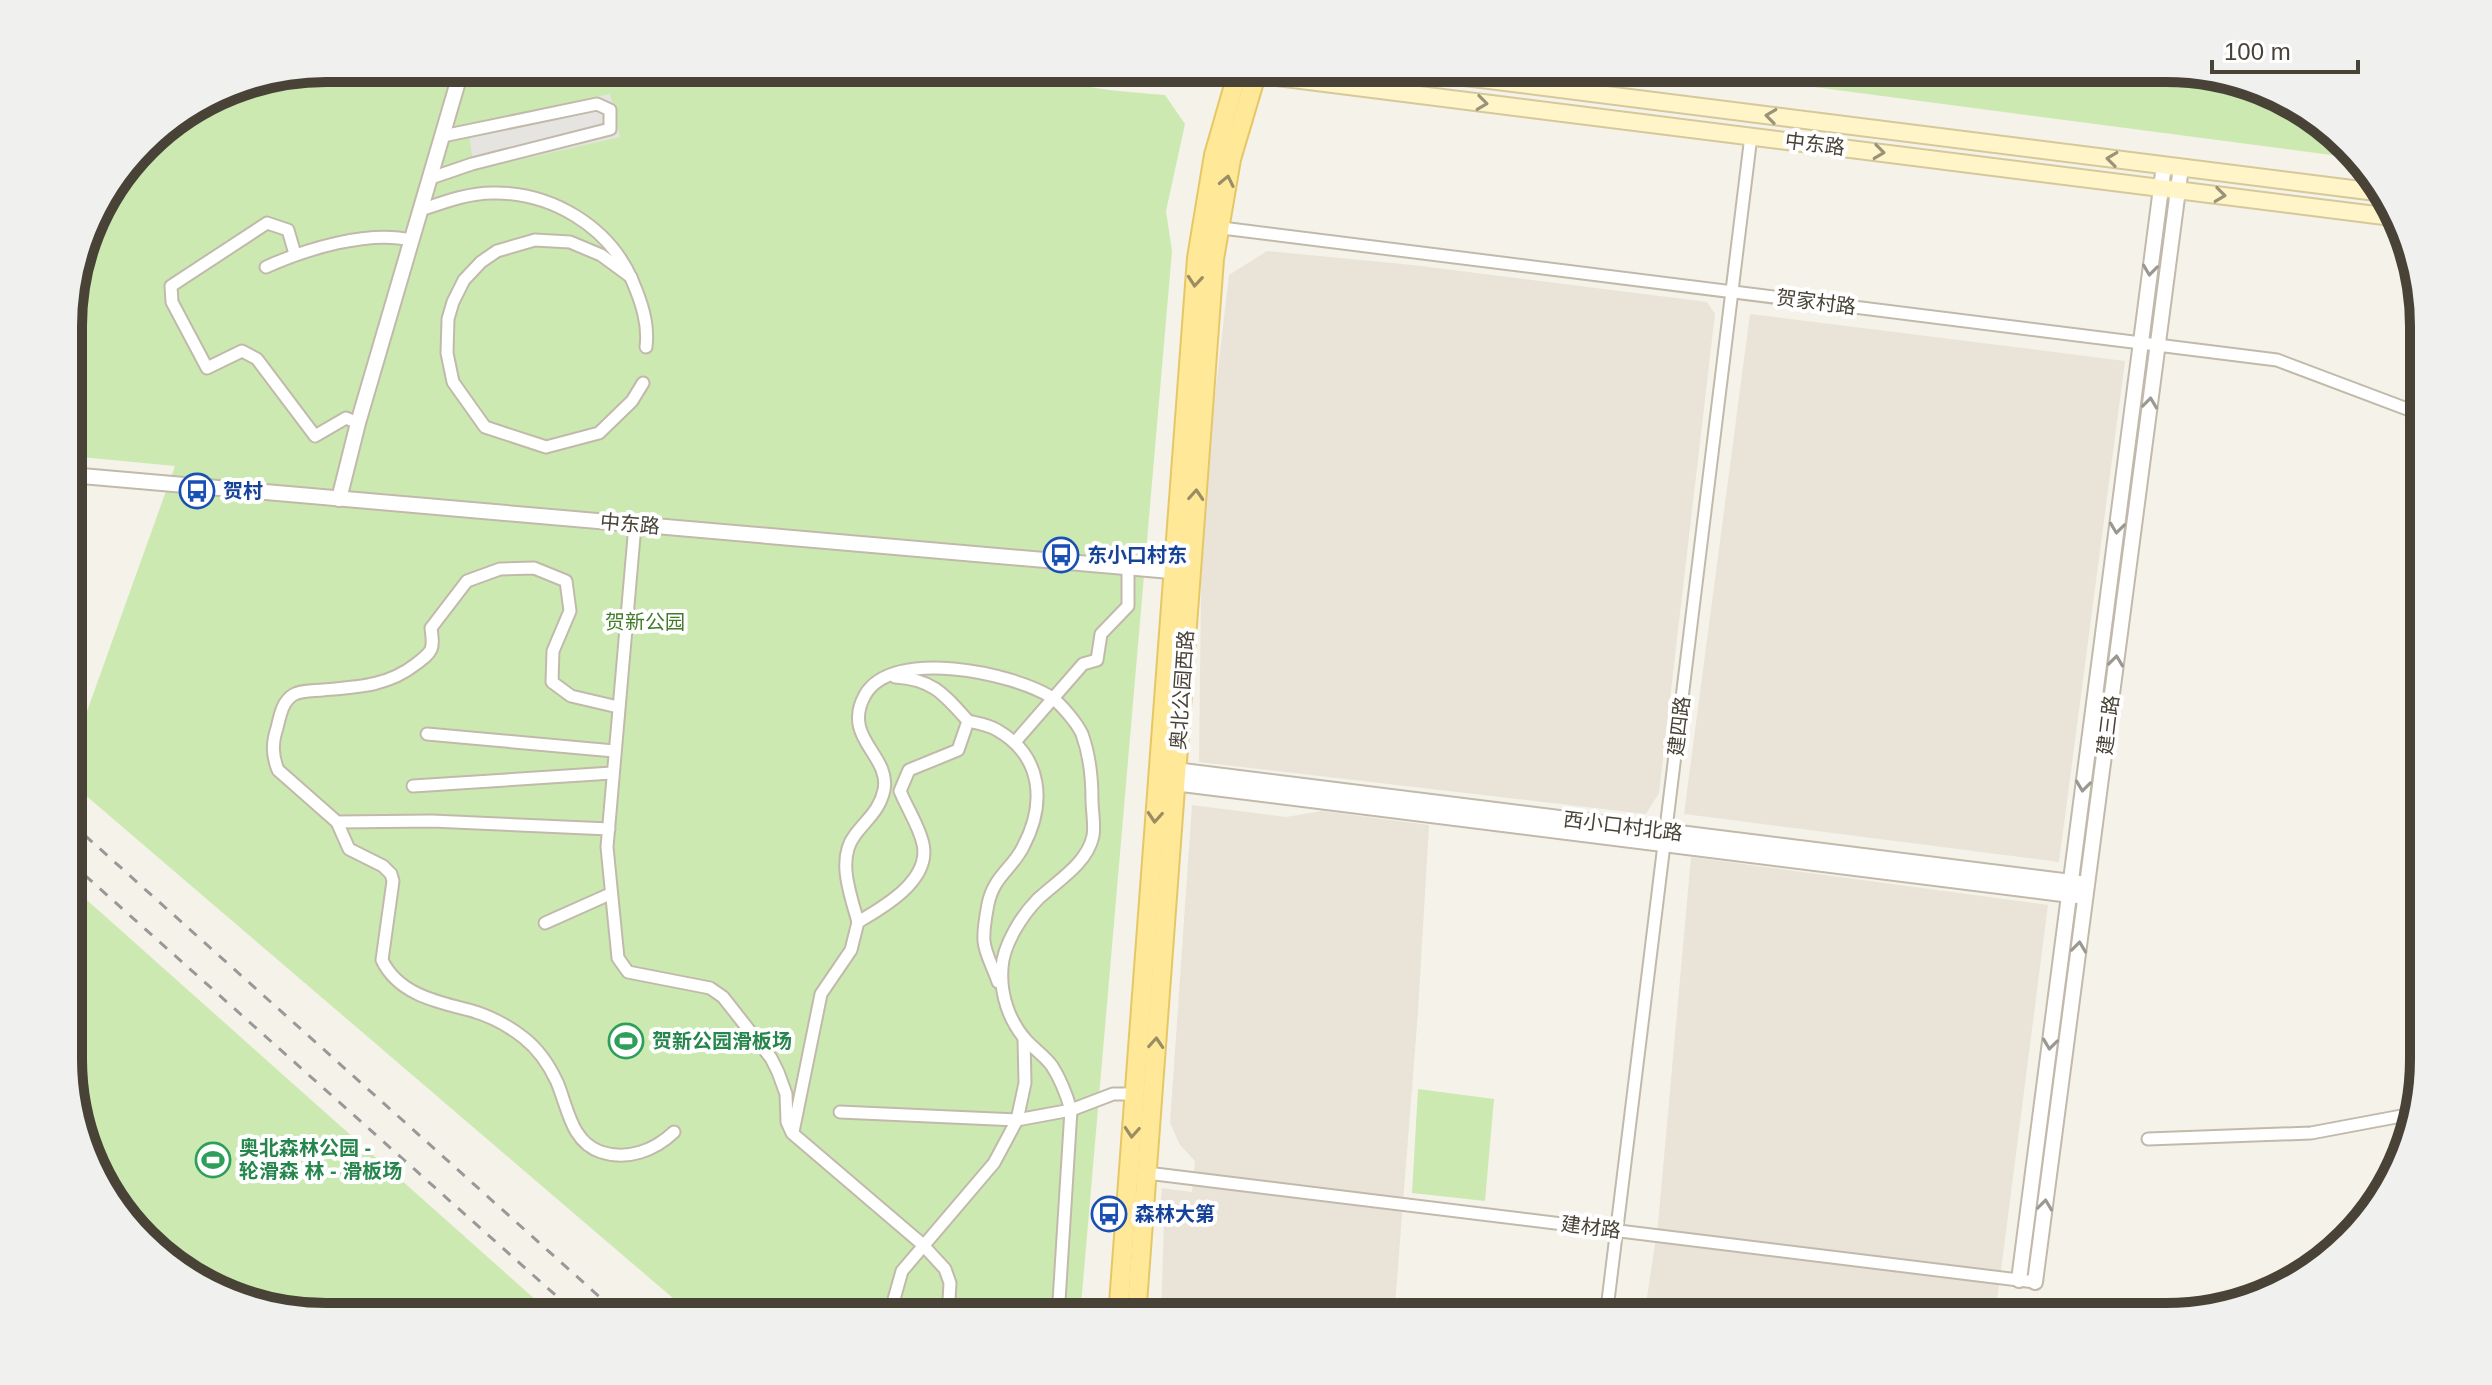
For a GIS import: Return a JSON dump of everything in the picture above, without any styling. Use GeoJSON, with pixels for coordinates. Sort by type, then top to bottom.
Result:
{"type":"FeatureCollection","features":[{"type":"Feature","properties":{"kind":"main road","name":"奥北公园西路"},"geometry":{"type":"LineString","coordinates":[[1137,1303],[1147,1173],[1167,776],[1209,226],[1220,133],[1243,82]]}},
{"type":"Feature","properties":{"kind":"main road","name":"中东路"},"geometry":{"type":"LineString","coordinates":[[1339,82],[2384,216]]}},
{"type":"Feature","properties":{"kind":"main road","name":"中东路"},"geometry":{"type":"LineString","coordinates":[[1504,82],[2369,191]]}},
{"type":"Feature","properties":{"kind":"main road","name":"奥北公园西路"},"geometry":{"type":"LineString","coordinates":[[1119,1303],[1134,1094],[1167,776]]}},
{"type":"Feature","properties":{"kind":"street"},"geometry":{"type":"LineString","coordinates":[[339,499],[358,423],[458,82]]}},
{"type":"Feature","properties":{"kind":"street"},"geometry":{"type":"LineString","coordinates":[[431,178],[472,164],[610,129],[610,110],[597,104],[443,136]]}},
{"type":"Feature","properties":{"kind":"street","name":"建四路"},"geometry":{"type":"LineString","coordinates":[[1608,1302],[1751,136]]}},
{"type":"Feature","properties":{"kind":"street","name":"建三路"},"geometry":{"type":"LineString","coordinates":[[2035,1282],[2158,345],[2172,166]]}},
{"type":"Feature","properties":{"kind":"street","name":"建三路"},"geometry":{"type":"LineString","coordinates":[[2019,1280],[2141,343],[2170,189]]}},
{"type":"Feature","properties":{"kind":"street"},"geometry":{"type":"LineString","coordinates":[[421,210],[458,197],[491,193],[544,200],[570,212],[611,243],[631,277],[646,321],[646,347]]}},
{"type":"Feature","properties":{"kind":"street"},"geometry":{"type":"LineString","coordinates":[[295,254],[288,230],[267,223],[171,286],[172,302],[207,368],[242,351],[257,359],[315,436],[346,418],[358,423]]}},
{"type":"Feature","properties":{"kind":"street","name":"贺家村路"},"geometry":{"type":"LineString","coordinates":[[1209,226],[2277,360],[2410,410]]}},
{"type":"Feature","properties":{"kind":"street"},"geometry":{"type":"LineString","coordinates":[[266,267],[295,254],[350,241],[393,235],[411,240]]}},
{"type":"Feature","properties":{"kind":"street"},"geometry":{"type":"LineString","coordinates":[[631,277],[601,255],[570,242],[535,240],[505,248],[481,262],[464,280],[448,319],[447,353],[453,382],[485,427],[546,447],[599,433],[632,401],[643,383]]}},
{"type":"Feature","properties":{"kind":"street","name":"中东路"},"geometry":{"type":"LineString","coordinates":[[83,476],[1182,572]]}},
{"type":"Feature","properties":{"kind":"street"},"geometry":{"type":"LineString","coordinates":[[635,525],[609,829],[610,894],[618,958],[628,972],[710,988],[723,997],[778,1072],[786,1094],[787,1122],[792,1133],[922,1244],[945,1269],[950,1283],[949,1303]]}},
{"type":"Feature","properties":{"kind":"street"},"geometry":{"type":"LineString","coordinates":[[1015,742],[1083,664],[1097,660],[1101,634],[1128,606],[1128,567]]}},
{"type":"Feature","properties":{"kind":"street"},"geometry":{"type":"LineString","coordinates":[[618,707],[571,696],[552,682],[553,651],[570,611],[566,581],[534,568],[500,569],[467,581],[431,628],[434,646],[429,654],[401,675],[365,686],[296,693],[286,701],[274,739],[274,762],[285,777],[337,822],[349,849],[383,866],[391,874],[393,881],[382,960],[399,982],[430,1001],[472,1011],[527,1040],[555,1078],[573,1128],[583,1142],[599,1152],[637,1154],[654,1148],[674,1132]]}},
{"type":"Feature","properties":{"kind":"street"},"geometry":{"type":"LineString","coordinates":[[792,1133],[821,994],[851,950],[858,922],[847,873],[846,850],[854,835],[874,815],[885,788],[878,760],[863,741],[857,719],[865,694],[885,676],[899,671],[930,667],[1019,682],[1053,698],[1081,731],[1091,769],[1093,837],[1084,857],[1036,901],[1011,936],[1001,967],[1006,1011]]}},
{"type":"Feature","properties":{"kind":"street"},"geometry":{"type":"LineString","coordinates":[[885,676],[920,678],[950,700],[968,721],[994,728],[1015,742],[1033,769],[1039,795],[1033,827],[1021,851],[1000,874],[988,902],[984,942],[1006,1011],[1024,1039],[1049,1063],[1064,1086],[1071,1110],[1059,1303]]}},
{"type":"Feature","properties":{"kind":"street"},"geometry":{"type":"LineString","coordinates":[[858,922],[883,908],[918,878],[924,846],[900,791],[909,770],[958,750],[968,721]]}},
{"type":"Feature","properties":{"kind":"street"},"geometry":{"type":"LineString","coordinates":[[427,734],[614,751]]}},
{"type":"Feature","properties":{"kind":"street"},"geometry":{"type":"LineString","coordinates":[[413,786],[612,773]]}},
{"type":"Feature","properties":{"kind":"street","name":"西小口村北路"},"geometry":{"type":"LineString","coordinates":[[1167,776],[2086,891]]}},
{"type":"Feature","properties":{"kind":"street"},"geometry":{"type":"LineString","coordinates":[[337,822],[432,821],[609,829]]}},
{"type":"Feature","properties":{"kind":"street"},"geometry":{"type":"LineString","coordinates":[[545,923],[610,894]]}},
{"type":"Feature","properties":{"kind":"street"},"geometry":{"type":"LineString","coordinates":[[893,1303],[902,1271],[994,1163],[1017,1120],[1025,1083],[1024,1039]]}},
{"type":"Feature","properties":{"kind":"street"},"geometry":{"type":"LineString","coordinates":[[840,1112],[1017,1120],[1071,1110],[1113,1094],[1134,1094]]}},
{"type":"Feature","properties":{"kind":"street"},"geometry":{"type":"LineString","coordinates":[[2148,1139],[2311,1133],[2402,1116]]}},
{"type":"Feature","properties":{"kind":"street","name":"建材路"},"geometry":{"type":"LineString","coordinates":[[1147,1173],[2035,1282]]}},
{"type":"Feature","properties":{"kind":"shaded area"},"geometry":{"type":"Polygon","coordinates":[[[610,94],[620,137],[474,170],[468,124],[610,94]]]}},
{"type":"Feature","properties":{"kind":"shaded area"},"geometry":{"type":"Polygon","coordinates":[[[1267,251],[1413,265],[1707,302],[1715,314],[1659,793],[1646,814],[1199,762],[1202,505],[1229,275],[1267,251]]]}},
{"type":"Feature","properties":{"kind":"shaded area"},"geometry":{"type":"Polygon","coordinates":[[[1750,314],[2125,361],[2059,862],[1684,814],[1750,314]]]}},
{"type":"Feature","properties":{"kind":"shaded area","name":"森林大第"},"geometry":{"type":"Polygon","coordinates":[[[1192,805],[1286,817],[1322,811],[1429,825],[1395,1302],[1161,1303],[1164,1221],[1159,1220],[1162,1188],[1192,1192],[1195,1161],[1180,1145],[1170,1123],[1192,805]]]}},
{"type":"Feature","properties":{"kind":"shaded area"},"geometry":{"type":"Polygon","coordinates":[[[1691,857],[2048,905],[1997,1302],[1646,1302],[1658,1224],[1691,857]]]}},
{"type":"Feature","properties":{"kind":"green space","name":"贺新公园"},"geometry":{"type":"Polygon","coordinates":[[[326,82],[1071,82],[1165,95],[1185,124],[1166,211],[1172,251],[1081,1303],[678,1303],[82,793],[82,724],[175,466],[83,457],[83,310],[90,263],[115,204],[132,178],[154,154],[191,123],[248,95],[294,84],[326,82]]]}},
{"type":"Feature","properties":{"kind":"green space"},"geometry":{"type":"Polygon","coordinates":[[[1776,82],[2198,84],[2229,90],[2274,107],[2301,123],[2340,156],[1776,82]]]}},
{"type":"Feature","properties":{"kind":"green space"},"geometry":{"type":"Polygon","coordinates":[[[82,896],[539,1303],[294,1301],[248,1290],[218,1278],[165,1242],[143,1220],[107,1167],[87,1106],[82,1059],[82,896]]]}},
{"type":"Feature","properties":{"kind":"green space"},"geometry":{"type":"Polygon","coordinates":[[[1418,1089],[1494,1099],[1485,1201],[1412,1193],[1418,1089]]]}},
{"type":"Feature","properties":{"kind":"railway"},"geometry":{"type":"LineString","coordinates":[[82,833],[606,1303]]}},
{"type":"Feature","properties":{"kind":"railway"},"geometry":{"type":"LineString","coordinates":[[82,873],[564,1303]]}},
{"type":"Feature","properties":{"kind":"place","name":"贺村"},"geometry":{"type":"Point","coordinates":[197,491]}},
{"type":"Feature","properties":{"kind":"place","name":"东小口村东"},"geometry":{"type":"Point","coordinates":[1061,555]}},
{"type":"Feature","properties":{"kind":"place","name":"贺新公园滑板场"},"geometry":{"type":"Point","coordinates":[626,1041]}},
{"type":"Feature","properties":{"kind":"place","name":"奥北森林公园 - 轮滑森 林 - 滑板场"},"geometry":{"type":"Point","coordinates":[213,1160]}},
{"type":"Feature","properties":{"kind":"place","name":"森林大第"},"geometry":{"type":"Point","coordinates":[1109,1214]}}]}
